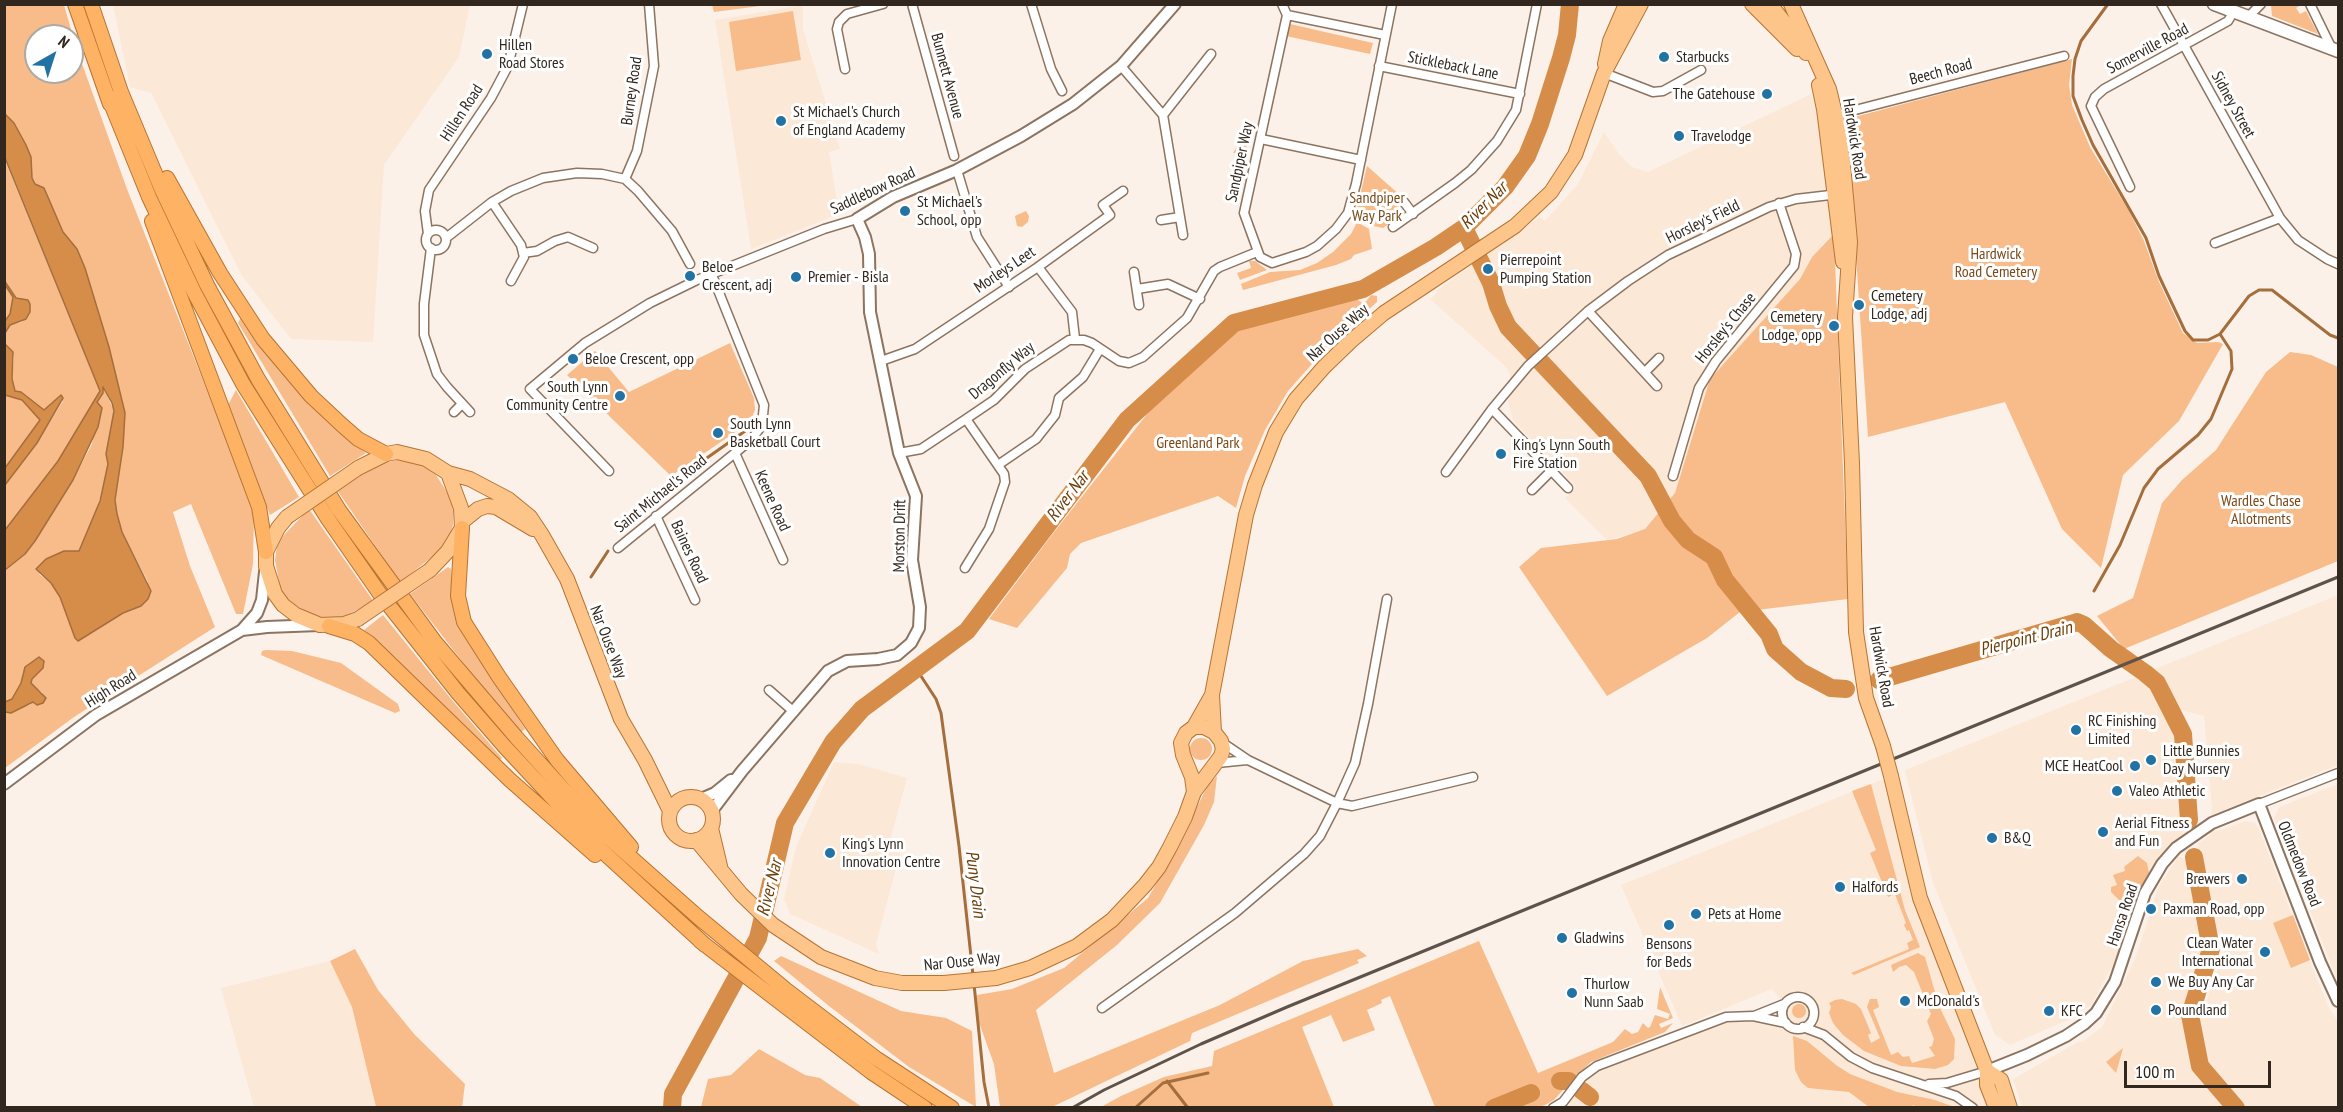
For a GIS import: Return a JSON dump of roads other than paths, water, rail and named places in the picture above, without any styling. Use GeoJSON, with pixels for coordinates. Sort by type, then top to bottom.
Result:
{"type":"FeatureCollection","features":[{"type":"Feature","properties":{"kind":"highway"},"geometry":{"type":"LineString","coordinates":[[75,4],[114,94],[207,285],[264,389],[346,520],[435,642],[516,737],[602,831],[698,917],[929,1102]]}},
{"type":"Feature","properties":{"kind":"highway"},"geometry":{"type":"LineString","coordinates":[[91,4],[114,94],[180,299],[260,507],[266,559]]}},
{"type":"Feature","properties":{"kind":"highway"},"geometry":{"type":"LineString","coordinates":[[114,94],[240,305],[263,339],[311,396],[342,425],[358,439],[386,454]]}},
{"type":"Feature","properties":{"kind":"highway"},"geometry":{"type":"LineString","coordinates":[[114,94],[149,197],[194,292],[243,384],[309,490],[380,594],[458,693],[505,747],[600,849],[705,945]]}},
{"type":"Feature","properties":{"kind":"highway"},"geometry":{"type":"LineString","coordinates":[[463,524],[458,596],[464,622],[477,644],[557,760],[625,840],[698,917]]}},
{"type":"Feature","properties":{"kind":"highway"},"geometry":{"type":"LineString","coordinates":[[325,626],[355,634],[369,643],[510,780],[627,884],[778,1002],[871,1072],[929,1102],[952,1107]]}},
{"type":"Feature","properties":{"kind":"main road","name":"Nar Ouse Way"},"geometry":{"type":"LineString","coordinates":[[1605,73],[1605,56],[1626,4]]}},
{"type":"Feature","properties":{"kind":"main road","name":"Nar Ouse Way"},"geometry":{"type":"LineString","coordinates":[[696,840],[741,894],[791,939],[821,957],[875,978],[902,983],[944,983],[996,978],[1059,956],[1077,946],[1112,920],[1159,867],[1185,817],[1194,792],[1223,749],[1217,736],[1212,695],[1246,515],[1258,477],[1281,424],[1296,399],[1351,341],[1384,314],[1515,226],[1551,192],[1562,177],[1582,138],[1605,73],[1641,4]]}},
{"type":"Feature","properties":{"kind":"main road","name":"Hardwick Road"},"geometry":{"type":"LineString","coordinates":[[1752,4],[1799,51],[1814,70]]}},
{"type":"Feature","properties":{"kind":"main road","name":"Hardwick Road"},"geometry":{"type":"LineString","coordinates":[[1770,4],[1801,45],[1814,70],[1831,116]]}},
{"type":"Feature","properties":{"kind":"main road","name":"Hardwick Road"},"geometry":{"type":"LineString","coordinates":[[1791,4],[1819,64],[1831,116],[1840,194],[1850,242],[1845,317],[1853,474],[1856,632],[1866,698],[1883,746],[1920,898],[1987,1071],[1987,1084],[1996,1107]]}},
{"type":"Feature","properties":{"kind":"main road"},"geometry":{"type":"LineString","coordinates":[[2214,4],[2335,50]]}},
{"type":"Feature","properties":{"kind":"main road"},"geometry":{"type":"LineString","coordinates":[[397,452],[413,454],[426,459],[448,473],[456,492],[463,524],[448,551],[430,570],[358,619],[344,624],[325,626],[296,615],[283,605],[270,584],[266,559],[278,528],[287,517],[357,468],[386,454],[397,452]]}},
{"type":"Feature","properties":{"kind":"main road","name":"Nar Ouse Way"},"geometry":{"type":"LineString","coordinates":[[448,473],[470,479],[508,498],[530,517],[542,535],[567,579],[621,719],[645,760],[670,812]]}},
{"type":"Feature","properties":{"kind":"main road","name":"Nar Ouse Way"},"geometry":{"type":"LineString","coordinates":[[463,524],[478,509],[487,506],[496,507],[542,535]]}},
{"type":"Feature","properties":{"kind":"main road","name":"Nar Ouse Way"},"geometry":{"type":"LineString","coordinates":[[1194,792],[1189,764],[1183,754],[1181,743],[1186,733],[1194,727],[1212,695]]}},
{"type":"Feature","properties":{"kind":"main road"},"geometry":{"type":"LineString","coordinates":[[1194,727],[1204,727],[1217,736]]}},
{"type":"Feature","properties":{"kind":"main road","name":"Nar Ouse Way"},"geometry":{"type":"LineString","coordinates":[[645,760],[669,788],[684,798]]}},
{"type":"Feature","properties":{"kind":"main road"},"geometry":{"type":"LineString","coordinates":[[1189,764],[1199,769],[1213,766]]}},
{"type":"Feature","properties":{"kind":"main road"},"geometry":{"type":"LineString","coordinates":[[684,798],[701,799],[711,812],[711,828],[705,836],[696,840],[684,840],[674,833],[669,822],[670,812],[675,803],[684,798]]}},
{"type":"Feature","properties":{"kind":"main road","name":"Nar Ouse Way"},"geometry":{"type":"LineString","coordinates":[[711,828],[721,870]]}},
{"type":"Feature","properties":{"kind":"main road","name":"Hardwick Road"},"geometry":{"type":"LineString","coordinates":[[1987,1071],[2001,1080],[2010,1107]]}},
{"type":"Feature","properties":{"kind":"street","name":"Hillen Road"},"geometry":{"type":"LineString","coordinates":[[470,412],[437,374],[424,335],[424,304],[431,248],[426,240],[428,234],[426,211],[429,190],[491,98],[508,66],[523,4]]}},
{"type":"Feature","properties":{"kind":"street","name":"Burney Road"},"geometry":{"type":"LineString","coordinates":[[625,179],[637,151],[654,66],[649,4]]}},
{"type":"Feature","properties":{"kind":"street"},"geometry":{"type":"LineString","coordinates":[[845,69],[837,29],[839,22],[855,8],[883,4]]}},
{"type":"Feature","properties":{"kind":"street","name":"Bunnett Avenue"},"geometry":{"type":"LineString","coordinates":[[912,4],[954,156]]}},
{"type":"Feature","properties":{"kind":"street"},"geometry":{"type":"LineString","coordinates":[[1031,4],[1051,69],[1062,91]]}},
{"type":"Feature","properties":{"kind":"street","name":"Saddlebow Road"},"geometry":{"type":"LineString","coordinates":[[609,471],[530,389],[585,343],[650,303],[824,229],[857,219],[893,197],[957,170],[1021,136],[1073,104],[1121,66],[1175,4]]}},
{"type":"Feature","properties":{"kind":"street"},"geometry":{"type":"LineString","coordinates":[[1282,4],[1287,15],[1385,34]]}},
{"type":"Feature","properties":{"kind":"street"},"geometry":{"type":"LineString","coordinates":[[1038,267],[1072,312],[1075,339],[1092,343],[1119,361],[1135,362],[1187,318],[1200,299],[1214,271],[1220,267],[1257,252],[1260,257],[1272,264],[1306,252],[1328,236],[1348,213],[1361,160],[1392,4]]}},
{"type":"Feature","properties":{"kind":"street"},"geometry":{"type":"LineString","coordinates":[[1393,227],[1455,183],[1492,148],[1515,110],[1520,94],[1537,4]]}},
{"type":"Feature","properties":{"kind":"street","name":"Sidney Street"},"geometry":{"type":"LineString","coordinates":[[2161,4],[2280,218],[2298,240],[2327,260],[2338,264]]}},
{"type":"Feature","properties":{"kind":"street"},"geometry":{"type":"LineString","coordinates":[[2248,17],[2261,4]]}},
{"type":"Feature","properties":{"kind":"street"},"geometry":{"type":"LineString","coordinates":[[2310,4],[2335,50]]}},
{"type":"Feature","properties":{"kind":"street","name":"Somerville Road"},"geometry":{"type":"LineString","coordinates":[[2130,187],[2091,106],[2095,97],[2228,21],[2234,11]]}},
{"type":"Feature","properties":{"kind":"street","name":"Sandpiper Way"},"geometry":{"type":"LineString","coordinates":[[1257,252],[1244,213],[1287,15]]}},
{"type":"Feature","properties":{"kind":"street"},"geometry":{"type":"LineString","coordinates":[[1163,115],[1211,54]]}},
{"type":"Feature","properties":{"kind":"street","name":"Beech Road"},"geometry":{"type":"LineString","coordinates":[[1831,116],[2064,56]]}},
{"type":"Feature","properties":{"kind":"street"},"geometry":{"type":"LineString","coordinates":[[1121,66],[1163,115],[1183,235]]}},
{"type":"Feature","properties":{"kind":"street","name":"Stickleback Lane"},"geometry":{"type":"LineString","coordinates":[[1379,66],[1520,94]]}},
{"type":"Feature","properties":{"kind":"street"},"geometry":{"type":"LineString","coordinates":[[1605,73],[1653,92],[1663,91],[1701,70]]}},
{"type":"Feature","properties":{"kind":"street"},"geometry":{"type":"LineString","coordinates":[[1261,139],[1361,160]]}},
{"type":"Feature","properties":{"kind":"street"},"geometry":{"type":"LineString","coordinates":[[957,170],[977,237],[1009,287]]}},
{"type":"Feature","properties":{"kind":"street"},"geometry":{"type":"LineString","coordinates":[[431,248],[443,247],[446,238],[492,202],[511,191],[543,178],[577,173],[603,174],[625,179],[639,191],[672,231],[690,264]]}},
{"type":"Feature","properties":{"kind":"street","name":"Morleys Leet"},"geometry":{"type":"LineString","coordinates":[[881,361],[915,349],[1038,267],[1110,215],[1102,205],[1123,191]]}},
{"type":"Feature","properties":{"kind":"street","name":"Horsley's Field"},"geometry":{"type":"LineString","coordinates":[[1446,472],[1492,409],[1542,351],[1588,311],[1628,281],[1668,255],[1779,203],[1840,194]]}},
{"type":"Feature","properties":{"kind":"street"},"geometry":{"type":"LineString","coordinates":[[492,202],[520,245],[524,257],[511,281]]}},
{"type":"Feature","properties":{"kind":"street"},"geometry":{"type":"LineString","coordinates":[[1404,202],[1413,214]]}},
{"type":"Feature","properties":{"kind":"street","name":"Horsley's Chase"},"geometry":{"type":"LineString","coordinates":[[1673,476],[1699,388],[1716,361],[1794,266],[1796,254],[1779,203]]}},
{"type":"Feature","properties":{"kind":"street"},"geometry":{"type":"LineString","coordinates":[[1161,220],[1180,217]]}},
{"type":"Feature","properties":{"kind":"street"},"geometry":{"type":"LineString","coordinates":[[2215,243],[2280,218]]}},
{"type":"Feature","properties":{"kind":"street","name":"Morston Drift"},"geometry":{"type":"LineString","coordinates":[[711,812],[742,771],[828,671],[847,661],[897,655],[912,643],[919,628],[920,607],[912,560],[916,496],[899,453],[870,312],[869,254],[857,219]]}},
{"type":"Feature","properties":{"kind":"street"},"geometry":{"type":"LineString","coordinates":[[428,234],[440,231],[446,238]]}},
{"type":"Feature","properties":{"kind":"street"},"geometry":{"type":"LineString","coordinates":[[523,253],[537,251],[568,237],[592,248]]}},
{"type":"Feature","properties":{"kind":"street"},"geometry":{"type":"LineString","coordinates":[[1134,272],[1139,305]]}},
{"type":"Feature","properties":{"kind":"street","name":"Saint Michael's Road"},"geometry":{"type":"LineString","coordinates":[[618,548],[752,439],[762,425],[764,405],[712,275]]}},
{"type":"Feature","properties":{"kind":"street"},"geometry":{"type":"LineString","coordinates":[[1137,289],[1168,284],[1200,299]]}},
{"type":"Feature","properties":{"kind":"street"},"geometry":{"type":"LineString","coordinates":[[1588,311],[1657,386]]}},
{"type":"Feature","properties":{"kind":"street","name":"Dragonfly Way"},"geometry":{"type":"LineString","coordinates":[[899,453],[921,449],[994,399],[1025,369],[1062,343],[1075,339]]}},
{"type":"Feature","properties":{"kind":"street"},"geometry":{"type":"LineString","coordinates":[[998,465],[1036,439],[1055,415],[1059,398],[1083,377],[1100,349]]}},
{"type":"Feature","properties":{"kind":"street"},"geometry":{"type":"LineString","coordinates":[[1645,372],[1659,358]]}},
{"type":"Feature","properties":{"kind":"street"},"geometry":{"type":"LineString","coordinates":[[453,412],[462,404]]}},
{"type":"Feature","properties":{"kind":"street"},"geometry":{"type":"LineString","coordinates":[[1492,409],[1568,488]]}},
{"type":"Feature","properties":{"kind":"street"},"geometry":{"type":"LineString","coordinates":[[965,568],[989,530],[1003,490],[1004,474],[966,419]]}},
{"type":"Feature","properties":{"kind":"street","name":"Keene Road"},"geometry":{"type":"LineString","coordinates":[[735,453],[783,560]]}},
{"type":"Feature","properties":{"kind":"street"},"geometry":{"type":"LineString","coordinates":[[1532,490],[1551,471]]}},
{"type":"Feature","properties":{"kind":"street","name":"Baines Road"},"geometry":{"type":"LineString","coordinates":[[656,516],[695,600]]}},
{"type":"Feature","properties":{"kind":"street","name":"High Road"},"geometry":{"type":"LineString","coordinates":[[4,784],[96,715],[237,632],[257,613],[262,600],[266,559]]}},
{"type":"Feature","properties":{"kind":"street"},"geometry":{"type":"LineString","coordinates":[[1102,1008],[1235,913],[1305,854],[1320,836],[1355,763],[1387,599]]}},
{"type":"Feature","properties":{"kind":"street","name":"High Road"},"geometry":{"type":"LineString","coordinates":[[237,632],[325,626]]}},
{"type":"Feature","properties":{"kind":"street"},"geometry":{"type":"LineString","coordinates":[[769,690],[794,712]]}},
{"type":"Feature","properties":{"kind":"street"},"geometry":{"type":"LineString","coordinates":[[1217,736],[1248,760],[1337,803],[1352,806],[1473,777]]}},
{"type":"Feature","properties":{"kind":"street"},"geometry":{"type":"LineString","coordinates":[[1213,766],[1248,760]]}},
{"type":"Feature","properties":{"kind":"street","name":"Morston Drift"},"geometry":{"type":"LineString","coordinates":[[701,799],[715,793],[742,771]]}},
{"type":"Feature","properties":{"kind":"street","name":"Hansa Road"},"geometry":{"type":"LineString","coordinates":[[1987,1071],[2027,1055],[2084,1024],[2096,1013],[2115,982],[2145,893],[2162,864],[2176,848],[2205,827],[2338,773]]}},
{"type":"Feature","properties":{"kind":"street","name":"Oldmedow Road"},"geometry":{"type":"LineString","coordinates":[[2259,804],[2320,962],[2338,1001]]}},
{"type":"Feature","properties":{"kind":"street"},"geometry":{"type":"LineString","coordinates":[[1754,1016],[1793,998],[1804,998],[1811,1005],[1824,1035]]}},
{"type":"Feature","properties":{"kind":"street"},"geometry":{"type":"LineString","coordinates":[[1784,1004],[1782,1014],[1786,1023]]}},
{"type":"Feature","properties":{"kind":"street"},"geometry":{"type":"LineString","coordinates":[[1803,1027],[1810,1022],[1813,1014]]}},
{"type":"Feature","properties":{"kind":"street"},"geometry":{"type":"LineString","coordinates":[[1553,1107],[1563,1102],[1582,1077],[1597,1066],[1726,1017],[1754,1016],[1786,1023],[1794,1028],[1803,1027],[1824,1035],[1858,1061],[1893,1076],[1952,1095],[1973,1107]]}},
{"type":"Feature","properties":{"kind":"street"},"geometry":{"type":"LineString","coordinates":[[1893,1076],[1920,1083],[1940,1084],[1987,1071]]}},
{"type":"Feature","properties":{"kind":"waterway","name":"River Nar"},"geometry":{"type":"LineString","coordinates":[[672,1108],[673,1094],[758,938],[785,823],[833,742],[862,709],[967,631],[1127,420],[1234,323],[1363,289],[1464,228],[1505,187],[1527,156],[1540,124],[1567,35],[1570,4]]}},
{"type":"Feature","properties":{"kind":"waterway"},"geometry":{"type":"LineString","coordinates":[[2108,4],[2081,41],[2075,59],[2073,96],[2093,145],[2146,238],[2159,276],[2185,331],[2193,340],[2208,340],[2220,334]]}},
{"type":"Feature","properties":{"kind":"waterway"},"geometry":{"type":"LineString","coordinates":[[1464,228],[1491,283],[1508,327],[1648,476],[1672,521],[1688,540],[1714,557],[1725,580],[1769,634],[1775,649],[1801,672],[1831,688],[1846,689]]}},
{"type":"Feature","properties":{"kind":"waterway"},"geometry":{"type":"LineString","coordinates":[[2094,591],[2120,545],[2144,488],[2158,469],[2198,435],[2211,419],[2232,369],[2231,351],[2220,334],[2249,296],[2259,290],[2272,290],[2330,335],[2338,338]]}},
{"type":"Feature","properties":{"kind":"waterway"},"geometry":{"type":"LineString","coordinates":[[687,472],[748,429]]}},
{"type":"Feature","properties":{"kind":"waterway"},"geometry":{"type":"LineString","coordinates":[[621,530],[675,481]]}},
{"type":"Feature","properties":{"kind":"waterway"},"geometry":{"type":"LineString","coordinates":[[591,577],[608,551]]}},
{"type":"Feature","properties":{"kind":"waterway","name":"Pierpoint Drain"},"geometry":{"type":"LineString","coordinates":[[1879,680],[2077,622],[2084,625],[2111,649],[2157,683],[2183,734],[2189,820]]}},
{"type":"Feature","properties":{"kind":"waterway","name":"Puny Drain"},"geometry":{"type":"LineString","coordinates":[[917,670],[936,699],[941,713],[973,975]]}},
{"type":"Feature","properties":{"kind":"waterway","name":"Pierpoint Drain"},"geometry":{"type":"LineString","coordinates":[[2194,857],[2211,949],[2190,1015],[2200,1066],[2236,1108]]}},
{"type":"Feature","properties":{"kind":"waterway","name":"Puny Drain"},"geometry":{"type":"LineString","coordinates":[[974,984],[984,1082],[989,1108]]}},
{"type":"Feature","properties":{"kind":"waterway"},"geometry":{"type":"LineString","coordinates":[[1135,1108],[1163,1083],[1208,1073]]}},
{"type":"Feature","properties":{"kind":"waterway"},"geometry":{"type":"LineString","coordinates":[[1167,1081],[1188,1108]]}},
{"type":"Feature","properties":{"kind":"waterway"},"geometry":{"type":"LineString","coordinates":[[1560,1081],[1569,1081]]}},
{"type":"Feature","properties":{"kind":"waterway"},"geometry":{"type":"LineString","coordinates":[[1581,1090],[1590,1097]]}},
{"type":"Feature","properties":{"kind":"waterway"},"geometry":{"type":"LineString","coordinates":[[1494,1108],[1531,1093]]}},
{"type":"Feature","properties":{"kind":"railway"},"geometry":{"type":"LineString","coordinates":[[1072,1108],[1104,1090],[1201,1044],[1287,1007],[2338,577]]}},
{"type":"Feature","properties":{"kind":"place","name":"Hillen Road Stores"},"geometry":{"type":"Point","coordinates":[487,54]}},
{"type":"Feature","properties":{"kind":"place","name":"Starbucks"},"geometry":{"type":"Point","coordinates":[1664,57]}},
{"type":"Feature","properties":{"kind":"place","name":"The Gatehouse"},"geometry":{"type":"Point","coordinates":[1767,94]}},
{"type":"Feature","properties":{"kind":"place","name":"St Michael's Church of England Academy"},"geometry":{"type":"Point","coordinates":[781,121]}},
{"type":"Feature","properties":{"kind":"place","name":"Travelodge"},"geometry":{"type":"Point","coordinates":[1679,136]}},
{"type":"Feature","properties":{"kind":"place","name":"St Michael's School, opp"},"geometry":{"type":"Point","coordinates":[905,211]}},
{"type":"Feature","properties":{"kind":"place","name":"Pierrepoint Pumping Station"},"geometry":{"type":"Point","coordinates":[1488,269]}},
{"type":"Feature","properties":{"kind":"place","name":"Beloe Crescent, adj"},"geometry":{"type":"Point","coordinates":[690,276]}},
{"type":"Feature","properties":{"kind":"place","name":"Premier - Bisla"},"geometry":{"type":"Point","coordinates":[796,277]}},
{"type":"Feature","properties":{"kind":"place","name":"Cemetery Lodge, adj"},"geometry":{"type":"Point","coordinates":[1859,305]}},
{"type":"Feature","properties":{"kind":"place","name":"Cemetery Lodge, opp"},"geometry":{"type":"Point","coordinates":[1834,326]}},
{"type":"Feature","properties":{"kind":"place","name":"Beloe Crescent, opp"},"geometry":{"type":"Point","coordinates":[573,359]}},
{"type":"Feature","properties":{"kind":"place","name":"South Lynn Community Centre"},"geometry":{"type":"Point","coordinates":[620,396]}},
{"type":"Feature","properties":{"kind":"place","name":"South Lynn Basketball Court"},"geometry":{"type":"Point","coordinates":[718,433]}},
{"type":"Feature","properties":{"kind":"place","name":"King's Lynn South Fire Station"},"geometry":{"type":"Point","coordinates":[1501,454]}},
{"type":"Feature","properties":{"kind":"place","name":"RC Finishing Limited"},"geometry":{"type":"Point","coordinates":[2076,730]}},
{"type":"Feature","properties":{"kind":"place","name":"Little Bunnies Day Nursery"},"geometry":{"type":"Point","coordinates":[2151,760]}},
{"type":"Feature","properties":{"kind":"place","name":"MCE HeatCool"},"geometry":{"type":"Point","coordinates":[2135,766]}},
{"type":"Feature","properties":{"kind":"place","name":"Valeo Athletic"},"geometry":{"type":"Point","coordinates":[2117,791]}},
{"type":"Feature","properties":{"kind":"place","name":"Aerial Fitness and Fun"},"geometry":{"type":"Point","coordinates":[2103,832]}},
{"type":"Feature","properties":{"kind":"place","name":"B&Q"},"geometry":{"type":"Point","coordinates":[1992,838]}},
{"type":"Feature","properties":{"kind":"place","name":"King's Lynn Innovation Centre"},"geometry":{"type":"Point","coordinates":[830,853]}},
{"type":"Feature","properties":{"kind":"place","name":"Brewers"},"geometry":{"type":"Point","coordinates":[2242,879]}},
{"type":"Feature","properties":{"kind":"place","name":"Halfords"},"geometry":{"type":"Point","coordinates":[1840,887]}},
{"type":"Feature","properties":{"kind":"place","name":"Paxman Road, opp"},"geometry":{"type":"Point","coordinates":[2151,909]}},
{"type":"Feature","properties":{"kind":"place","name":"Pets at Home"},"geometry":{"type":"Point","coordinates":[1696,914]}},
{"type":"Feature","properties":{"kind":"place","name":"Bensons for Beds"},"geometry":{"type":"Point","coordinates":[1669,925]}},
{"type":"Feature","properties":{"kind":"place","name":"Gladwins"},"geometry":{"type":"Point","coordinates":[1562,938]}},
{"type":"Feature","properties":{"kind":"place","name":"Clean Water International"},"geometry":{"type":"Point","coordinates":[2265,952]}},
{"type":"Feature","properties":{"kind":"place","name":"We Buy Any Car"},"geometry":{"type":"Point","coordinates":[2156,982]}},
{"type":"Feature","properties":{"kind":"place","name":"Thurlow Nunn Saab"},"geometry":{"type":"Point","coordinates":[1572,993]}},
{"type":"Feature","properties":{"kind":"place","name":"McDonald's"},"geometry":{"type":"Point","coordinates":[1905,1001]}},
{"type":"Feature","properties":{"kind":"place","name":"Poundland"},"geometry":{"type":"Point","coordinates":[2156,1010]}},
{"type":"Feature","properties":{"kind":"place","name":"KFC"},"geometry":{"type":"Point","coordinates":[2049,1011]}},
{"type":"Feature","properties":{"kind":"park label","name":"Sandpiper Way Park"},"geometry":{"type":"Point","coordinates":[1377,207]}},
{"type":"Feature","properties":{"kind":"park label","name":"Hardwick Road Cemetery"},"geometry":{"type":"Point","coordinates":[1996,263]}},
{"type":"Feature","properties":{"kind":"park label","name":"Greenland Park"},"geometry":{"type":"Point","coordinates":[1198,443]}},
{"type":"Feature","properties":{"kind":"park label","name":"Wardles Chase Allotments"},"geometry":{"type":"Point","coordinates":[2261,510]}}]}
